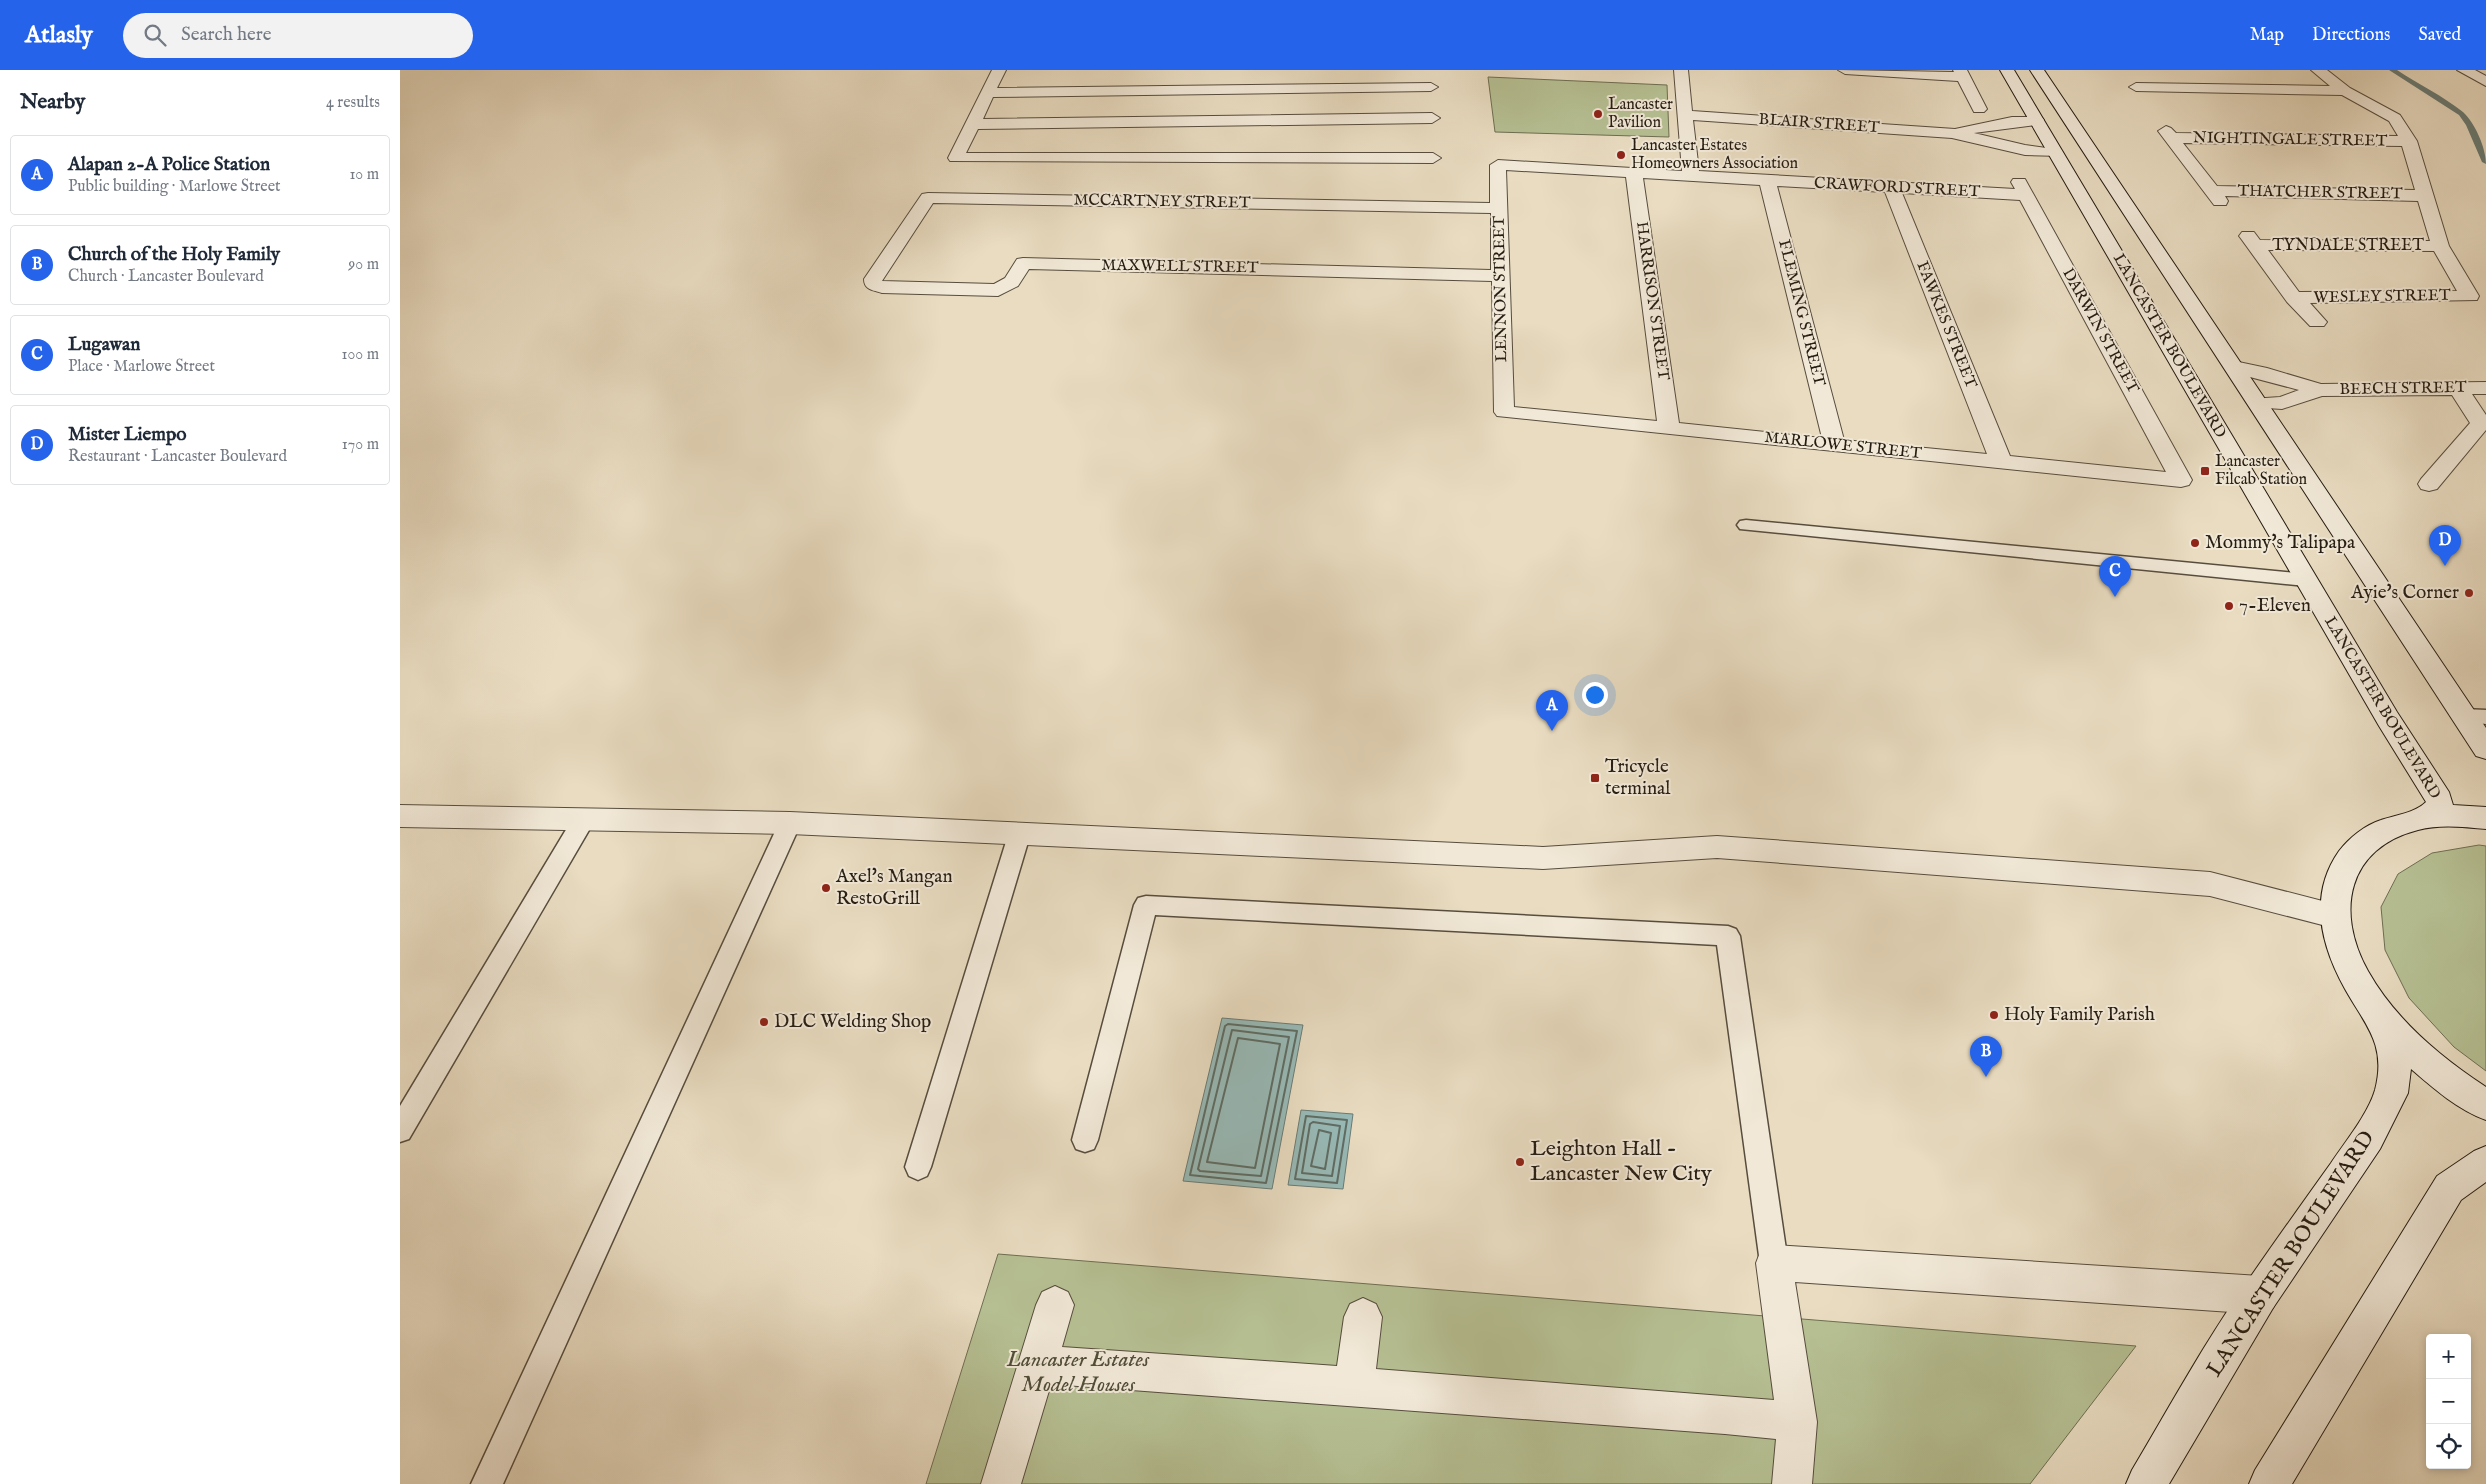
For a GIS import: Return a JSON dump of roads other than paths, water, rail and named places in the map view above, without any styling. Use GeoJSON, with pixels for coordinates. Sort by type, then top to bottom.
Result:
{"type":"FeatureCollection","features":[{"type":"Feature","properties":{"kind":"street"},"geometry":{"type":"LineString","coordinates":[[999,70],[956,158],[1206,158],[1433,151],[1431,70]]}},
{"type":"Feature","properties":{"kind":"street"},"geometry":{"type":"LineString","coordinates":[[1681,70],[1690,176]]}},
{"type":"Feature","properties":{"kind":"street"},"geometry":{"type":"LineString","coordinates":[[1845,70],[1962,74],[1979,109]]}},
{"type":"Feature","properties":{"kind":"street","name":"LANCASTER BOULEVARD"},"geometry":{"type":"LineString","coordinates":[[2007,70],[2306,580],[2388,718],[2439,799],[2440,804],[2436,810],[2418,819]]}},
{"type":"Feature","properties":{"kind":"street","name":"LANCASTER BOULEVARD"},"geometry":{"type":"LineString","coordinates":[[2037,70],[2486,749]]}},
{"type":"Feature","properties":{"kind":"street"},"geometry":{"type":"LineString","coordinates":[[2318,70],[2346,91],[2395,118],[2409,141],[2440,246]]}},
{"type":"Feature","properties":{"kind":"street"},"geometry":{"type":"LineString","coordinates":[[2464,70],[2486,82]]}},
{"type":"Feature","properties":{"kind":"street"},"geometry":{"type":"LineString","coordinates":[[2126,76],[2140,92],[2346,91]]}},
{"type":"Feature","properties":{"kind":"street"},"geometry":{"type":"LineString","coordinates":[[988,93],[1221,83],[1431,88]]}},
{"type":"Feature","properties":{"kind":"street"},"geometry":{"type":"LineString","coordinates":[[1206,158],[1221,83]]}},
{"type":"Feature","properties":{"kind":"street","name":"BLAIR STREET"},"geometry":{"type":"LineString","coordinates":[[1685,115],[1952,133],[2025,150],[2056,152]]}},
{"type":"Feature","properties":{"kind":"street"},"geometry":{"type":"LineString","coordinates":[[973,124],[1432,118]]}},
{"type":"Feature","properties":{"kind":"street","name":"BLAIR STREET"},"geometry":{"type":"LineString","coordinates":[[1952,133],[2012,122],[2036,120]]}},
{"type":"Feature","properties":{"kind":"street","name":"NIGHTINGALE STREET"},"geometry":{"type":"LineString","coordinates":[[2217,196],[2169,134],[2409,141]]}},
{"type":"Feature","properties":{"kind":"street","name":"CRAWFORD STREET"},"geometry":{"type":"LineString","coordinates":[[1498,166],[1892,188],[2022,189]]}},
{"type":"Feature","properties":{"kind":"street","name":"LENNON STREET"},"geometry":{"type":"LineString","coordinates":[[1498,166],[1504,412]]}},
{"type":"Feature","properties":{"kind":"street","name":"HARRISON STREET"},"geometry":{"type":"LineString","coordinates":[[1634,173],[1669,429]]}},
{"type":"Feature","properties":{"kind":"street","name":"FLEMING STREET"},"geometry":{"type":"LineString","coordinates":[[1767,181],[1835,445]]}},
{"type":"Feature","properties":{"kind":"street","name":"FAWKES STREET"},"geometry":{"type":"LineString","coordinates":[[1892,188],[2001,462]]}},
{"type":"Feature","properties":{"kind":"street","name":"DARWIN STREET"},"geometry":{"type":"LineString","coordinates":[[2022,189],[2181,480]]}},
{"type":"Feature","properties":{"kind":"street","name":"THATCHER STREET"},"geometry":{"type":"LineString","coordinates":[[2217,196],[2408,194],[2426,197]]}},
{"type":"Feature","properties":{"kind":"street","name":"MCCARTNEY STREET"},"geometry":{"type":"LineString","coordinates":[[873,284],[876,274],[928,198],[1499,208]]}},
{"type":"Feature","properties":{"kind":"street","name":"TYNDALE STREET"},"geometry":{"type":"LineString","coordinates":[[2294,298],[2252,241],[2440,246]]}},
{"type":"Feature","properties":{"kind":"street","name":"WESLEY STREET"},"geometry":{"type":"LineString","coordinates":[[2294,298],[2470,296],[2440,246]]}},
{"type":"Feature","properties":{"kind":"street","name":"MAXWELL STREET"},"geometry":{"type":"LineString","coordinates":[[873,284],[895,288],[998,290],[1012,282],[1023,263],[1501,276]]}},
{"type":"Feature","properties":{"kind":"street"},"geometry":{"type":"LineString","coordinates":[[2294,298],[2317,322]]}},
{"type":"Feature","properties":{"kind":"street","name":"BEECH STREET"},"geometry":{"type":"LineString","coordinates":[[2234,368],[2260,372],[2320,390],[2486,388]]}},
{"type":"Feature","properties":{"kind":"street"},"geometry":{"type":"LineString","coordinates":[[2429,484],[2481,423],[2458,389]]}},
{"type":"Feature","properties":{"kind":"street","name":"BEECH STREET"},"geometry":{"type":"LineString","coordinates":[[2258,403],[2282,403],[2320,390]]}},
{"type":"Feature","properties":{"kind":"street","name":"MARLOWE STREET"},"geometry":{"type":"LineString","coordinates":[[1504,412],[2181,480]]}},
{"type":"Feature","properties":{"kind":"street"},"geometry":{"type":"LineString","coordinates":[[400,816],[790,823],[1020,832],[1543,858],[1717,847],[2210,884],[2334,916]]}},
{"type":"Feature","properties":{"kind":"street"},"geometry":{"type":"LineString","coordinates":[[2486,818],[2454,816],[2418,819],[2381,831],[2353,852],[2338,881],[2334,916],[2340,946],[2356,980],[2380,1014],[2416,1053],[2461,1090],[2486,1105]]}},
{"type":"Feature","properties":{"kind":"street","name":"LANCASTER BOULEVARD"},"geometry":{"type":"LineString","coordinates":[[2146,1484],[2260,1295],[2368,1138],[2391,1093],[2395,1064],[2392,1041],[2380,1014]]}},
{"type":"Feature","properties":{"kind":"street"},"geometry":{"type":"LineString","coordinates":[[2269,1484],[2449,1188],[2486,1162]]}},
{"type":"Feature","properties":{"kind":"street"},"geometry":{"type":"LineString","coordinates":[[1792,1484],[1797,1422],[1774,1263],[2260,1295]]}},
{"type":"Feature","properties":{"kind":"street"},"geometry":{"type":"LineString","coordinates":[[1001,1484],[1055,1305]]}},
{"type":"Feature","properties":{"kind":"street"},"geometry":{"type":"LineString","coordinates":[[1354,1387],[1363,1318]]}},
{"type":"Feature","properties":{"kind":"street"},"geometry":{"type":"LineString","coordinates":[[1038,1364],[1725,1414],[1797,1422]]}},
{"type":"Feature","properties":{"kind":"lane"},"geometry":{"type":"LineString","coordinates":[[1746,525],[2306,580]]}},
{"type":"Feature","properties":{"kind":"lane"},"geometry":{"type":"LineString","coordinates":[[2464,716],[2486,717]]}},
{"type":"Feature","properties":{"kind":"lane"},"geometry":{"type":"LineString","coordinates":[[400,1130],[584,819]]}},
{"type":"Feature","properties":{"kind":"lane"},"geometry":{"type":"LineString","coordinates":[[487,1484],[790,823]]}},
{"type":"Feature","properties":{"kind":"lane"},"geometry":{"type":"LineString","coordinates":[[918,1167],[1020,832]]}},
{"type":"Feature","properties":{"kind":"lane"},"geometry":{"type":"LineString","coordinates":[[1085,1140],[1146,905],[1728,936],[1774,1263]]}},
{"type":"Feature","properties":{"kind":"water"},"geometry":{"type":"Polygon","coordinates":[[[1222,1018],[1303,1025],[1272,1189],[1183,1181],[1222,1018]]]}},
{"type":"Feature","properties":{"kind":"water"},"geometry":{"type":"Polygon","coordinates":[[[1301,1110],[1353,1114],[1343,1189],[1288,1185],[1301,1110]]]}},
{"type":"Feature","properties":{"kind":"waterway"},"geometry":{"type":"LineString","coordinates":[[2392,70],[2461,114],[2469,125],[2486,162]]}},
{"type":"Feature","properties":{"kind":"place","name":"Lancaster Pavilion"},"geometry":{"type":"Point","coordinates":[1598,114]}},
{"type":"Feature","properties":{"kind":"place","name":"Lancaster Estates Homeowners Association"},"geometry":{"type":"Point","coordinates":[1621,155]}},
{"type":"Feature","properties":{"kind":"place","name":"Lancaster Filcab Station"},"geometry":{"type":"Point","coordinates":[2205,471]}},
{"type":"Feature","properties":{"kind":"place","name":"Mommy's Talipapa"},"geometry":{"type":"Point","coordinates":[2195,543]}},
{"type":"Feature","properties":{"kind":"place","name":"Mister Liempo"},"geometry":{"type":"Point","coordinates":[2445,566]}},
{"type":"Feature","properties":{"kind":"place","name":"Ayie's Corner"},"geometry":{"type":"Point","coordinates":[2469,593]}},
{"type":"Feature","properties":{"kind":"place","name":"Lugawan"},"geometry":{"type":"Point","coordinates":[2115,597]}},
{"type":"Feature","properties":{"kind":"place","name":"7-Eleven"},"geometry":{"type":"Point","coordinates":[2229,606]}},
{"type":"Feature","properties":{"kind":"place","name":"Alapan 2-A Police Station"},"geometry":{"type":"Point","coordinates":[1552,731]}},
{"type":"Feature","properties":{"kind":"place","name":"Tricycle terminal"},"geometry":{"type":"Point","coordinates":[1595,778]}},
{"type":"Feature","properties":{"kind":"place","name":"Axel's Mangan RestoGrill"},"geometry":{"type":"Point","coordinates":[826,888]}},
{"type":"Feature","properties":{"kind":"place","name":"Holy Family Parish"},"geometry":{"type":"Point","coordinates":[1994,1015]}},
{"type":"Feature","properties":{"kind":"place","name":"DLC Welding Shop"},"geometry":{"type":"Point","coordinates":[764,1022]}},
{"type":"Feature","properties":{"kind":"place","name":"Church of the Holy Family"},"geometry":{"type":"Point","coordinates":[1986,1077]}},
{"type":"Feature","properties":{"kind":"place","name":"Leighton Hall - Lancaster New City"},"geometry":{"type":"Point","coordinates":[1520,1162]}},
{"type":"Feature","properties":{"kind":"park label","name":"Lancaster Estates Model Houses"},"geometry":{"type":"Point","coordinates":[1078,1372]}}]}
